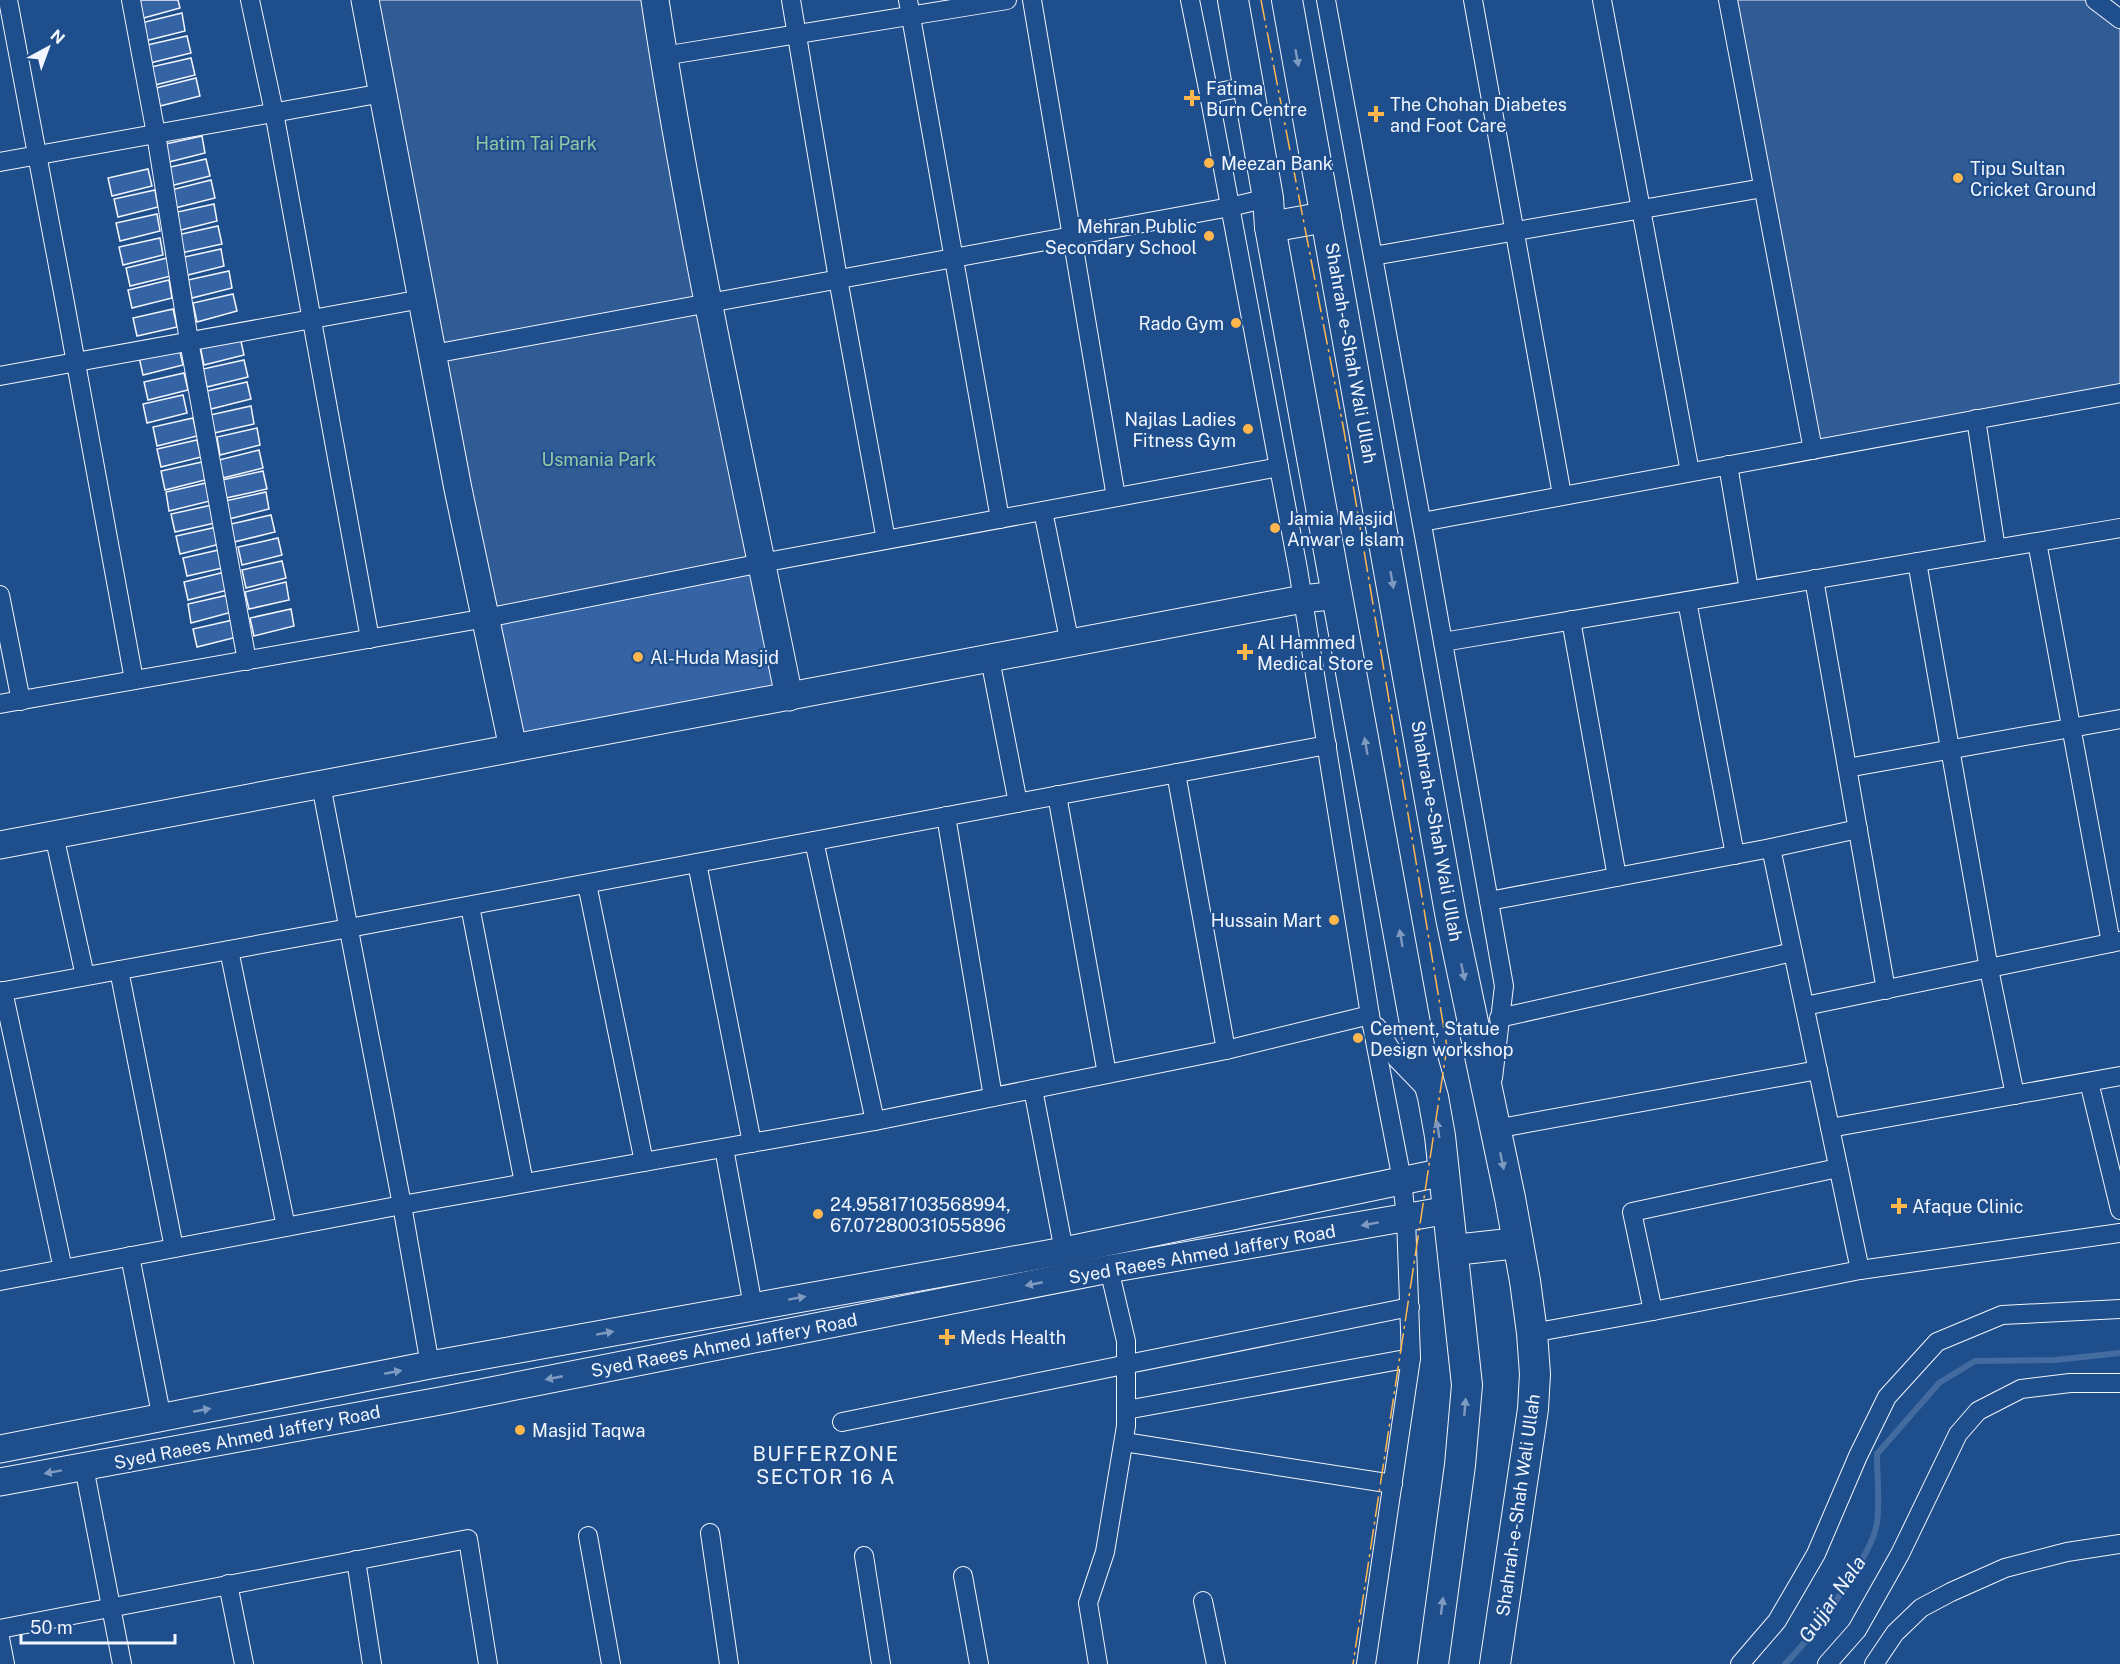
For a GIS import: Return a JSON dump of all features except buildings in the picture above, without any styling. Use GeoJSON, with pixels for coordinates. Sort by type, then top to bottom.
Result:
{"type":"FeatureCollection","features":[{"type":"Feature","properties":{"kind":"main road"},"geometry":{"type":"LineString","coordinates":[[364,0],[458,489],[513,748]]}},
{"type":"Feature","properties":{"kind":"main road"},"geometry":{"type":"LineString","coordinates":[[655,0],[663,56],[709,303],[789,697]]}},
{"type":"Feature","properties":{"kind":"main road"},"geometry":{"type":"LineString","coordinates":[[1233,0],[1268,198],[1270,228],[1420,1051],[1433,1097],[1454,1250],[1467,1385],[1460,1465],[1433,1664]]}},
{"type":"Feature","properties":{"kind":"main road","name":"Shahrah-e-Shah Wali Ullah"},"geometry":{"type":"LineString","coordinates":[[1287,0],[1451,918],[1518,1243],[1533,1333],[1535,1374],[1533,1409],[1495,1664]]}},
{"type":"Feature","properties":{"kind":"main road"},"geometry":{"type":"LineString","coordinates":[[1270,228],[1326,217]]}},
{"type":"Feature","properties":{"kind":"main road"},"geometry":{"type":"LineString","coordinates":[[0,845],[1303,599],[1338,595]]}},
{"type":"Feature","properties":{"kind":"main road","name":"Syed Raees Ahmed Jaffery Road"},"geometry":{"type":"LineString","coordinates":[[0,1449],[430,1365],[1064,1251],[1444,1172]]}},
{"type":"Feature","properties":{"kind":"main road","name":"Syed Raees Ahmed Jaffery Road"},"geometry":{"type":"LineString","coordinates":[[0,1482],[141,1457],[1109,1269],[1449,1210]]}},
{"type":"Feature","properties":{"kind":"main road"},"geometry":{"type":"LineString","coordinates":[[1454,1250],[1518,1243]]}},
{"type":"Feature","properties":{"kind":"main road"},"geometry":{"type":"LineString","coordinates":[[131,1425],[124,1433],[124,1445],[130,1454],[141,1457]]}},
{"type":"Feature","properties":{"kind":"main road"},"geometry":{"type":"LineString","coordinates":[[94,1465],[111,1454],[113,1446],[110,1437],[100,1431]]}},
{"type":"Feature","properties":{"kind":"street"},"geometry":{"type":"LineString","coordinates":[[8,0],[134,680]]}},
{"type":"Feature","properties":{"kind":"street"},"geometry":{"type":"LineString","coordinates":[[131,0],[156,134],[189,341],[247,661]]}},
{"type":"Feature","properties":{"kind":"street"},"geometry":{"type":"LineString","coordinates":[[250,0],[274,112],[370,639]]}},
{"type":"Feature","properties":{"kind":"street"},"geometry":{"type":"LineString","coordinates":[[791,0],[838,279],[886,540]]}},
{"type":"Feature","properties":{"kind":"street"},"geometry":{"type":"LineString","coordinates":[[663,56],[798,34],[909,8],[1007,0]]}},
{"type":"Feature","properties":{"kind":"street"},"geometry":{"type":"LineString","coordinates":[[1032,0],[1116,497]]}},
{"type":"Feature","properties":{"kind":"street"},"geometry":{"type":"LineString","coordinates":[[1190,0],[1303,599],[1370,1015],[1402,1180],[1406,1218],[1411,1358],[1364,1663]]}},
{"type":"Feature","properties":{"kind":"street"},"geometry":{"type":"LineString","coordinates":[[1473,0],[1562,495]]}},
{"type":"Feature","properties":{"kind":"street"},"geometry":{"type":"LineString","coordinates":[[1602,0],[1690,472]]}},
{"type":"Feature","properties":{"kind":"street"},"geometry":{"type":"LineString","coordinates":[[1728,0],[1813,450]]}},
{"type":"Feature","properties":{"kind":"street"},"geometry":{"type":"LineString","coordinates":[[2095,0],[2120,19]]}},
{"type":"Feature","properties":{"kind":"street"},"geometry":{"type":"LineString","coordinates":[[1331,1],[1373,256],[1504,986],[1499,1018],[1493,1117],[1818,1070]]}},
{"type":"Feature","properties":{"kind":"street"},"geometry":{"type":"LineString","coordinates":[[909,8],[1000,519]]}},
{"type":"Feature","properties":{"kind":"street"},"geometry":{"type":"LineString","coordinates":[[1209,94],[1249,86]]}},
{"type":"Feature","properties":{"kind":"street"},"geometry":{"type":"LineString","coordinates":[[0,162],[383,93]]}},
{"type":"Feature","properties":{"kind":"street"},"geometry":{"type":"LineString","coordinates":[[1373,256],[1763,188]]}},
{"type":"Feature","properties":{"kind":"street"},"geometry":{"type":"LineString","coordinates":[[433,354],[1230,207],[1268,198]]}},
{"type":"Feature","properties":{"kind":"street"},"geometry":{"type":"LineString","coordinates":[[0,375],[422,299]]}},
{"type":"Feature","properties":{"kind":"street"},"geometry":{"type":"LineString","coordinates":[[1422,522],[2120,393]]}},
{"type":"Feature","properties":{"kind":"street"},"geometry":{"type":"LineString","coordinates":[[1269,414],[1303,407]]}},
{"type":"Feature","properties":{"kind":"street"},"geometry":{"type":"LineString","coordinates":[[1976,419],[1996,549]]}},
{"type":"Feature","properties":{"kind":"street"},"geometry":{"type":"LineString","coordinates":[[1728,465],[1749,590]]}},
{"type":"Feature","properties":{"kind":"street"},"geometry":{"type":"LineString","coordinates":[[0,704],[486,618],[762,563],[1279,467]]}},
{"type":"Feature","properties":{"kind":"street"},"geometry":{"type":"LineString","coordinates":[[1043,511],[1070,644]]}},
{"type":"Feature","properties":{"kind":"street"},"geometry":{"type":"LineString","coordinates":[[1443,642],[2120,528]]}},
{"type":"Feature","properties":{"kind":"street"},"geometry":{"type":"LineString","coordinates":[[1805,1006],[2115,942],[2071,728],[2037,542]]}},
{"type":"Feature","properties":{"kind":"street"},"geometry":{"type":"LineString","coordinates":[[1917,562],[1989,969],[2015,1095]]}},
{"type":"Feature","properties":{"kind":"street"},"geometry":{"type":"LineString","coordinates":[[1814,579],[1886,990]]}},
{"type":"Feature","properties":{"kind":"street"},"geometry":{"type":"LineString","coordinates":[[0,595],[21,701]]}},
{"type":"Feature","properties":{"kind":"street"},"geometry":{"type":"LineString","coordinates":[[1687,601],[1735,855]]}},
{"type":"Feature","properties":{"kind":"street"},"geometry":{"type":"LineString","coordinates":[[1572,620],[1617,877]]}},
{"type":"Feature","properties":{"kind":"street"},"geometry":{"type":"LineString","coordinates":[[990,659],[1018,803]]}},
{"type":"Feature","properties":{"kind":"street"},"geometry":{"type":"LineString","coordinates":[[1847,768],[2120,719]]}},
{"type":"Feature","properties":{"kind":"street"},"geometry":{"type":"LineString","coordinates":[[63,1269],[2,992],[1327,745]]}},
{"type":"Feature","properties":{"kind":"street"},"geometry":{"type":"LineString","coordinates":[[1176,773],[1226,1050]]}},
{"type":"Feature","properties":{"kind":"street"},"geometry":{"type":"LineString","coordinates":[[321,785],[402,1205],[430,1365]]}},
{"type":"Feature","properties":{"kind":"street"},"geometry":{"type":"LineString","coordinates":[[1057,795],[1107,1074]]}},
{"type":"Feature","properties":{"kind":"street"},"geometry":{"type":"LineString","coordinates":[[946,816],[993,1097]]}},
{"type":"Feature","properties":{"kind":"street"},"geometry":{"type":"LineString","coordinates":[[1489,901],[1772,848],[1858,829]]}},
{"type":"Feature","properties":{"kind":"street"},"geometry":{"type":"LineString","coordinates":[[54,835],[85,976]]}},
{"type":"Feature","properties":{"kind":"street"},"geometry":{"type":"LineString","coordinates":[[814,841],[875,1121]]}},
{"type":"Feature","properties":{"kind":"street"},"geometry":{"type":"LineString","coordinates":[[1772,848],[1860,1270]]}},
{"type":"Feature","properties":{"kind":"street"},"geometry":{"type":"LineString","coordinates":[[697,863],[752,1143]]}},
{"type":"Feature","properties":{"kind":"street"},"geometry":{"type":"LineString","coordinates":[[587,884],[644,1162]]}},
{"type":"Feature","properties":{"kind":"street"},"geometry":{"type":"LineString","coordinates":[[470,906],[524,1184]]}},
{"type":"Feature","properties":{"kind":"street"},"geometry":{"type":"LineString","coordinates":[[229,950],[286,1227]]}},
{"type":"Feature","properties":{"kind":"street"},"geometry":{"type":"LineString","coordinates":[[1499,1018],[1793,952]]}},
{"type":"Feature","properties":{"kind":"street"},"geometry":{"type":"LineString","coordinates":[[119,970],[174,1248]]}},
{"type":"Feature","properties":{"kind":"street"},"geometry":{"type":"LineString","coordinates":[[1370,1015],[1397,1059],[1433,1097]]}},
{"type":"Feature","properties":{"kind":"street"},"geometry":{"type":"LineString","coordinates":[[0,1281],[402,1205],[875,1121],[1226,1050],[1370,1015]]}},
{"type":"Feature","properties":{"kind":"street"},"geometry":{"type":"LineString","coordinates":[[1830,1128],[2120,1076]]}},
{"type":"Feature","properties":{"kind":"street"},"geometry":{"type":"LineString","coordinates":[[2089,1082],[2120,1210]]}},
{"type":"Feature","properties":{"kind":"street"},"geometry":{"type":"LineString","coordinates":[[1033,1089],[1064,1251]]}},
{"type":"Feature","properties":{"kind":"street"},"geometry":{"type":"LineString","coordinates":[[723,1148],[753,1306]]}},
{"type":"Feature","properties":{"kind":"street"},"geometry":{"type":"LineString","coordinates":[[1653,1311],[1632,1212],[1838,1168]]}},
{"type":"Feature","properties":{"kind":"street"},"geometry":{"type":"LineString","coordinates":[[1533,1333],[1860,1270],[2120,1233]]}},
{"type":"Feature","properties":{"kind":"street"},"geometry":{"type":"LineString","coordinates":[[129,1256],[162,1419]]}},
{"type":"Feature","properties":{"kind":"street"},"geometry":{"type":"LineString","coordinates":[[1098,1664],[1088,1603],[1105,1552],[1126,1426],[1126,1341],[1109,1269]]}},
{"type":"Feature","properties":{"kind":"street"},"geometry":{"type":"LineString","coordinates":[[842,1422],[1410,1307]]}},
{"type":"Feature","properties":{"kind":"street"},"geometry":{"type":"LineString","coordinates":[[1740,1664],[1777,1621],[1816,1554],[1858,1456],[1887,1397],[1937,1342],[2002,1315],[2120,1309]]}},
{"type":"Feature","properties":{"kind":"street"},"geometry":{"type":"LineString","coordinates":[[1126,1410],[1411,1358]]}},
{"type":"Feature","properties":{"kind":"street"},"geometry":{"type":"LineString","coordinates":[[1827,1664],[1857,1629],[1900,1554],[1958,1434],[1978,1411],[2021,1389],[2070,1383],[2120,1383]]}},
{"type":"Feature","properties":{"kind":"street"},"geometry":{"type":"LineString","coordinates":[[1124,1442],[1393,1484]]}},
{"type":"Feature","properties":{"kind":"street"},"geometry":{"type":"LineString","coordinates":[[94,1465],[111,1606],[122,1664]]}},
{"type":"Feature","properties":{"kind":"street"},"geometry":{"type":"LineString","coordinates":[[710,1533],[729,1664]]}},
{"type":"Feature","properties":{"kind":"street"},"geometry":{"type":"LineString","coordinates":[[588,1536],[611,1664]]}},
{"type":"Feature","properties":{"kind":"street"},"geometry":{"type":"LineString","coordinates":[[0,1629],[468,1539],[488,1664]]}},
{"type":"Feature","properties":{"kind":"street"},"geometry":{"type":"LineString","coordinates":[[1874,1664],[1895,1633],[1921,1608],[1952,1592],[2005,1568],[2067,1552],[2120,1544]]}},
{"type":"Feature","properties":{"kind":"street"},"geometry":{"type":"LineString","coordinates":[[864,1556],[881,1664]]}},
{"type":"Feature","properties":{"kind":"street"},"geometry":{"type":"LineString","coordinates":[[356,1560],[372,1664]]}},
{"type":"Feature","properties":{"kind":"street"},"geometry":{"type":"LineString","coordinates":[[963,1576],[979,1664]]}},
{"type":"Feature","properties":{"kind":"street"},"geometry":{"type":"LineString","coordinates":[[228,1584],[244,1664]]}},
{"type":"Feature","properties":{"kind":"street"},"geometry":{"type":"LineString","coordinates":[[1203,1601],[1216,1664]]}},
{"type":"Feature","properties":{"kind":"street"},"geometry":{"type":"LineString","coordinates":[[0,1638],[5,1664]]}},
{"type":"Feature","properties":{"kind":"shaded area"},"geometry":{"type":"Polygon","coordinates":[[[365,0],[653,0],[762,563],[486,618],[365,0]]]}},
{"type":"Feature","properties":{"kind":"shaded area","name":"Tipu Sultan Cricket Ground"},"geometry":{"type":"Polygon","coordinates":[[[1728,0],[2095,0],[2120,19],[2120,393],[1813,450],[1728,0]]]}},
{"type":"Feature","properties":{"kind":"waterway","name":"Gujjar Nala"},"geometry":{"type":"LineString","coordinates":[[1785,1664],[1810,1636],[1853,1576],[1873,1538],[1878,1514],[1877,1454],[1939,1383],[1975,1361],[2055,1360],[2120,1353]]}},
{"type":"Feature","properties":{"kind":"power"},"geometry":{"type":"LineString","coordinates":[[1261,0],[1344,431],[1447,1047],[1353,1664]]}},
{"type":"Feature","properties":{"kind":"place","name":"Fatima Burn Centre"},"geometry":{"type":"Point","coordinates":[1192,98]}},
{"type":"Feature","properties":{"kind":"place","name":"The Chohan Diabetes and Foot Care"},"geometry":{"type":"Point","coordinates":[1376,114]}},
{"type":"Feature","properties":{"kind":"place","name":"Meezan Bank"},"geometry":{"type":"Point","coordinates":[1209,163]}},
{"type":"Feature","properties":{"kind":"place","name":"Tipu Sultan Cricket Ground"},"geometry":{"type":"Point","coordinates":[1958,178]}},
{"type":"Feature","properties":{"kind":"place","name":"Mehran Public Secondary School"},"geometry":{"type":"Point","coordinates":[1209,236]}},
{"type":"Feature","properties":{"kind":"place","name":"Rado Gym"},"geometry":{"type":"Point","coordinates":[1236,323]}},
{"type":"Feature","properties":{"kind":"place","name":"Najlas Ladies Fitness Gym"},"geometry":{"type":"Point","coordinates":[1248,429]}},
{"type":"Feature","properties":{"kind":"place","name":"Jamia Masjid Anwar e Islam"},"geometry":{"type":"Point","coordinates":[1275,528]}},
{"type":"Feature","properties":{"kind":"place","name":"Al Hammed Medical Store"},"geometry":{"type":"Point","coordinates":[1245,652]}},
{"type":"Feature","properties":{"kind":"place","name":"Al-Huda Masjid"},"geometry":{"type":"Point","coordinates":[638,657]}},
{"type":"Feature","properties":{"kind":"place","name":"Hussain Mart"},"geometry":{"type":"Point","coordinates":[1334,920]}},
{"type":"Feature","properties":{"kind":"place","name":"Cement, Statue Design workshop"},"geometry":{"type":"Point","coordinates":[1358,1038]}},
{"type":"Feature","properties":{"kind":"place","name":"Afaque Clinic"},"geometry":{"type":"Point","coordinates":[1899,1206]}},
{"type":"Feature","properties":{"kind":"place","name":"24.95817103568994, 67.07280031055896"},"geometry":{"type":"Point","coordinates":[818,1214]}},
{"type":"Feature","properties":{"kind":"place","name":"Meds Health"},"geometry":{"type":"Point","coordinates":[947,1337]}},
{"type":"Feature","properties":{"kind":"place","name":"Masjid Taqwa"},"geometry":{"type":"Point","coordinates":[520,1430]}},
{"type":"Feature","properties":{"kind":"district","name":"BUFFERZONE SECTOR 16 A"},"geometry":{"type":"Point","coordinates":[826,1466]}},
{"type":"Feature","properties":{"kind":"park label","name":"Hatim Tai Park"},"geometry":{"type":"Point","coordinates":[536,143]}},
{"type":"Feature","properties":{"kind":"park label","name":"Usmania Park"},"geometry":{"type":"Point","coordinates":[599,459]}}]}
